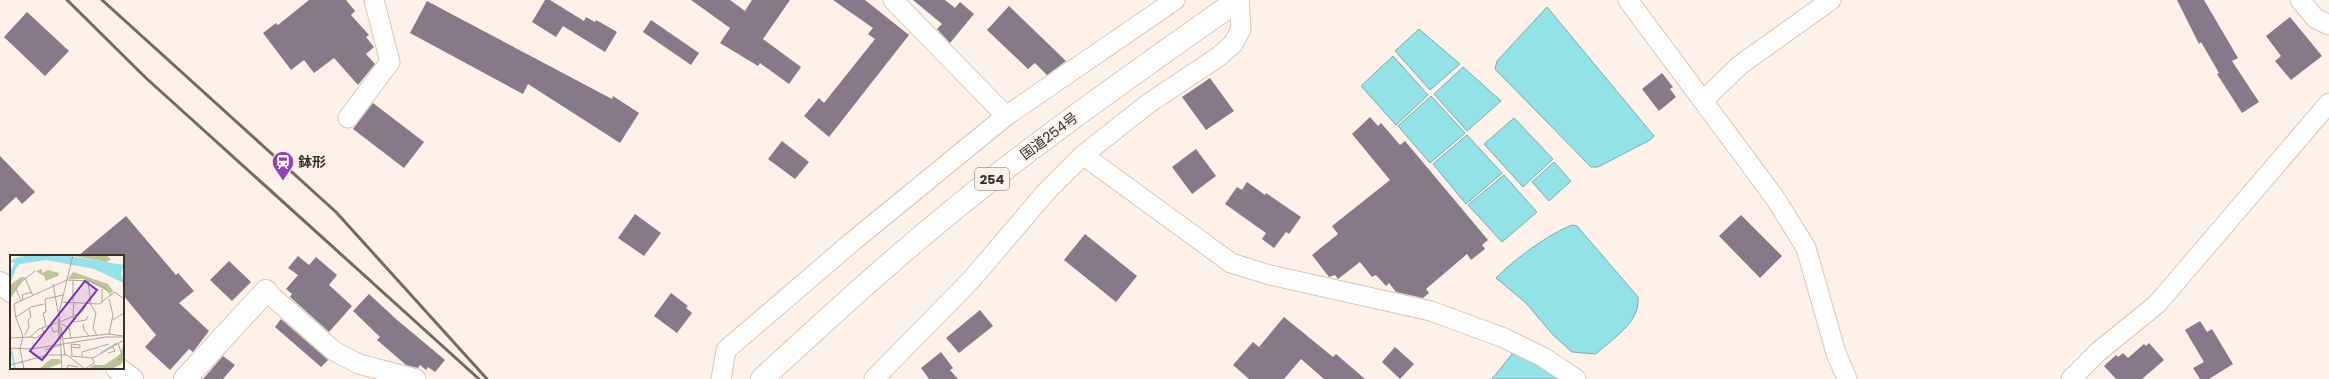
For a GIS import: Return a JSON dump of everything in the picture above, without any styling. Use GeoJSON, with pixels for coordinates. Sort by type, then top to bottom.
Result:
{"type":"FeatureCollection","features":[{"type":"Feature","properties":{"kind":"main road","name":"国道254号"},"geometry":{"type":"LineString","coordinates":[[762,379],[855,292],[1004,169],[1118,85],[1239,0]]}},
{"type":"Feature","properties":{"kind":"main road"},"geometry":{"type":"LineString","coordinates":[[0,283],[10,290]]}},
{"type":"Feature","properties":{"kind":"main road"},"geometry":{"type":"LineString","coordinates":[[185,379],[266,292]]}},
{"type":"Feature","properties":{"kind":"main road"},"geometry":{"type":"LineString","coordinates":[[118,369],[132,379]]}},
{"type":"Feature","properties":{"kind":"street"},"geometry":{"type":"LineString","coordinates":[[348,118],[390,62],[374,0]]}},
{"type":"Feature","properties":{"kind":"street"},"geometry":{"type":"LineString","coordinates":[[893,0],[1006,116]]}},
{"type":"Feature","properties":{"kind":"street"},"geometry":{"type":"LineString","coordinates":[[721,379],[726,350],[852,242],[1006,116],[1175,0]]}},
{"type":"Feature","properties":{"kind":"street"},"geometry":{"type":"LineString","coordinates":[[874,379],[971,280],[1046,192],[1083,154],[1149,103],[1218,57],[1233,44],[1241,29],[1239,0]]}},
{"type":"Feature","properties":{"kind":"street"},"geometry":{"type":"LineString","coordinates":[[1628,0],[1775,198],[1806,248],[1836,354],[1847,379]]}},
{"type":"Feature","properties":{"kind":"street"},"geometry":{"type":"LineString","coordinates":[[1703,101],[1740,65],[1831,0]]}},
{"type":"Feature","properties":{"kind":"street"},"geometry":{"type":"LineString","coordinates":[[2300,0],[2315,18],[2329,25]]}},
{"type":"Feature","properties":{"kind":"street"},"geometry":{"type":"LineString","coordinates":[[2071,379],[2098,352],[2157,304],[2329,103]]}},
{"type":"Feature","properties":{"kind":"street"},"geometry":{"type":"LineString","coordinates":[[1083,154],[1232,263],[1270,275],[1437,314],[1504,338],[1543,357],[1576,379]]}},
{"type":"Feature","properties":{"kind":"street"},"geometry":{"type":"LineString","coordinates":[[266,292],[334,351],[360,364],[416,379]]}},
{"type":"Feature","properties":{"kind":"water"},"geometry":{"type":"Polygon","coordinates":[[[1547,7],[1654,136],[1650,140],[1598,167],[1591,167],[1495,69],[1497,61],[1547,7]]]}},
{"type":"Feature","properties":{"kind":"water"},"geometry":{"type":"Polygon","coordinates":[[[1419,29],[1460,64],[1430,90],[1395,51],[1419,29]]]}},
{"type":"Feature","properties":{"kind":"water"},"geometry":{"type":"Polygon","coordinates":[[[1393,56],[1428,95],[1396,125],[1361,86],[1393,56]]]}},
{"type":"Feature","properties":{"kind":"water"},"geometry":{"type":"Polygon","coordinates":[[[1463,67],[1501,101],[1467,131],[1434,94],[1463,67]]]}},
{"type":"Feature","properties":{"kind":"water"},"geometry":{"type":"Polygon","coordinates":[[[1431,96],[1465,133],[1430,163],[1398,126],[1431,96]]]}},
{"type":"Feature","properties":{"kind":"water"},"geometry":{"type":"Polygon","coordinates":[[[1514,118],[1553,159],[1523,187],[1484,144],[1514,118]]]}},
{"type":"Feature","properties":{"kind":"water"},"geometry":{"type":"Polygon","coordinates":[[[1467,135],[1502,173],[1466,204],[1433,164],[1467,135]]]}},
{"type":"Feature","properties":{"kind":"water"},"geometry":{"type":"Polygon","coordinates":[[[1554,162],[1571,181],[1549,201],[1532,182],[1554,162]]]}},
{"type":"Feature","properties":{"kind":"water"},"geometry":{"type":"Polygon","coordinates":[[[1504,175],[1537,212],[1502,242],[1468,205],[1504,175]]]}},
{"type":"Feature","properties":{"kind":"water"},"geometry":{"type":"Polygon","coordinates":[[[1572,225],[1577,226],[1638,297],[1638,306],[1630,322],[1617,336],[1596,354],[1572,352],[1553,335],[1526,303],[1496,278],[1532,248],[1553,234],[1572,225]]]}},
{"type":"Feature","properties":{"kind":"water"},"geometry":{"type":"Polygon","coordinates":[[[1513,353],[1541,364],[1557,379],[1492,379],[1513,353]]]}},
{"type":"Feature","properties":{"kind":"building"},"geometry":{"type":"Polygon","coordinates":[[[309,0],[346,0],[355,11],[351,15],[369,35],[366,37],[374,47],[366,54],[375,64],[358,85],[334,58],[314,73],[304,60],[291,70],[263,33],[276,23],[278,25],[309,0]]]}},
{"type":"Feature","properties":{"kind":"building"},"geometry":{"type":"Polygon","coordinates":[[[545,0],[550,0],[584,21],[586,17],[595,22],[596,20],[617,32],[605,52],[563,26],[556,37],[532,22],[545,0]]]}},
{"type":"Feature","properties":{"kind":"building"},"geometry":{"type":"Polygon","coordinates":[[[691,0],[730,0],[745,11],[752,0],[790,0],[763,39],[801,67],[789,84],[760,63],[758,66],[720,43],[730,28],[691,0]]]}},
{"type":"Feature","properties":{"kind":"building"},"geometry":{"type":"Polygon","coordinates":[[[833,0],[865,0],[909,35],[829,137],[804,116],[819,98],[824,103],[875,39],[868,34],[873,28],[833,0]]]}},
{"type":"Feature","properties":{"kind":"building"},"geometry":{"type":"Polygon","coordinates":[[[913,0],[945,0],[955,8],[960,2],[974,14],[950,43],[937,29],[942,24],[913,0]]]}},
{"type":"Feature","properties":{"kind":"building"},"geometry":{"type":"Polygon","coordinates":[[[2177,0],[2204,0],[2238,58],[2232,61],[2259,102],[2242,113],[2217,74],[2219,73],[2201,42],[2199,44],[2177,0]]]}},
{"type":"Feature","properties":{"kind":"building"},"geometry":{"type":"Polygon","coordinates":[[[427,1],[612,99],[613,96],[639,113],[620,143],[528,84],[523,94],[410,33],[427,1]]]}},
{"type":"Feature","properties":{"kind":"building"},"geometry":{"type":"Polygon","coordinates":[[[1009,6],[1066,61],[1047,75],[1035,63],[1028,69],[987,30],[1009,6]]]}},
{"type":"Feature","properties":{"kind":"building"},"geometry":{"type":"Polygon","coordinates":[[[27,12],[69,51],[45,76],[4,37],[27,12]]]}},
{"type":"Feature","properties":{"kind":"building"},"geometry":{"type":"Polygon","coordinates":[[[2290,17],[2322,56],[2291,80],[2275,61],[2281,56],[2266,36],[2290,17]]]}},
{"type":"Feature","properties":{"kind":"building"},"geometry":{"type":"Polygon","coordinates":[[[651,20],[699,53],[691,65],[643,32],[651,20]]]}},
{"type":"Feature","properties":{"kind":"building"},"geometry":{"type":"Polygon","coordinates":[[[1662,73],[1673,87],[1670,89],[1676,97],[1659,111],[1642,89],[1662,73]]]}},
{"type":"Feature","properties":{"kind":"building"},"geometry":{"type":"Polygon","coordinates":[[[1210,78],[1234,111],[1206,130],[1182,97],[1210,78]]]}},
{"type":"Feature","properties":{"kind":"building"},"geometry":{"type":"Polygon","coordinates":[[[373,103],[424,142],[404,168],[353,129],[373,103]]]}},
{"type":"Feature","properties":{"kind":"building"},"geometry":{"type":"Polygon","coordinates":[[[1370,117],[1378,126],[1381,123],[1400,145],[1405,141],[1488,240],[1482,245],[1485,249],[1471,260],[1467,254],[1426,289],[1429,293],[1423,298],[1396,292],[1389,283],[1386,286],[1376,275],[1372,277],[1360,262],[1338,279],[1335,275],[1329,277],[1312,255],[1338,234],[1332,226],[1390,180],[1352,134],[1370,117]]]}},
{"type":"Feature","properties":{"kind":"building"},"geometry":{"type":"Polygon","coordinates":[[[782,141],[809,162],[795,179],[768,159],[782,141]]]}},
{"type":"Feature","properties":{"kind":"building"},"geometry":{"type":"Polygon","coordinates":[[[1196,149],[1216,176],[1192,194],[1172,167],[1196,149]]]}},
{"type":"Feature","properties":{"kind":"building"},"geometry":{"type":"Polygon","coordinates":[[[0,156],[35,192],[22,204],[16,197],[0,212],[0,156]]]}},
{"type":"Feature","properties":{"kind":"building"},"geometry":{"type":"Polygon","coordinates":[[[1247,182],[1301,217],[1289,234],[1286,232],[1274,248],[1262,239],[1266,233],[1225,204],[1237,187],[1242,190],[1247,182]]]}},
{"type":"Feature","properties":{"kind":"building"},"geometry":{"type":"Polygon","coordinates":[[[635,214],[661,233],[644,256],[618,238],[635,214]]]}},
{"type":"Feature","properties":{"kind":"building"},"geometry":{"type":"Polygon","coordinates":[[[1741,215],[1782,256],[1760,278],[1719,236],[1741,215]]]}},
{"type":"Feature","properties":{"kind":"building"},"geometry":{"type":"Polygon","coordinates":[[[126,216],[176,275],[178,273],[194,291],[179,303],[209,331],[193,352],[189,349],[170,370],[145,347],[156,335],[124,296],[124,255],[79,255],[126,216]]]}},
{"type":"Feature","properties":{"kind":"building"},"geometry":{"type":"Polygon","coordinates":[[[1085,234],[1137,276],[1116,302],[1064,260],[1085,234]]]}},
{"type":"Feature","properties":{"kind":"building"},"geometry":{"type":"Polygon","coordinates":[[[298,256],[309,265],[316,257],[337,275],[329,285],[352,306],[329,332],[290,297],[292,294],[286,289],[298,275],[288,268],[298,256]]]}},
{"type":"Feature","properties":{"kind":"building"},"geometry":{"type":"Polygon","coordinates":[[[229,261],[251,282],[232,301],[210,280],[229,261]]]}},
{"type":"Feature","properties":{"kind":"building"},"geometry":{"type":"Polygon","coordinates":[[[671,293],[688,306],[686,308],[692,313],[677,333],[654,316],[671,293]]]}},
{"type":"Feature","properties":{"kind":"building"},"geometry":{"type":"Polygon","coordinates":[[[369,294],[445,360],[435,372],[428,367],[426,370],[420,365],[418,368],[406,365],[377,340],[380,337],[353,311],[369,294]]]}},
{"type":"Feature","properties":{"kind":"building"},"geometry":{"type":"Polygon","coordinates":[[[980,310],[993,326],[959,353],[946,338],[980,310]]]}},
{"type":"Feature","properties":{"kind":"building"},"geometry":{"type":"Polygon","coordinates":[[[1284,317],[1333,357],[1336,354],[1365,379],[1324,379],[1301,359],[1284,379],[1249,379],[1233,365],[1253,342],[1259,347],[1284,317]]]}},
{"type":"Feature","properties":{"kind":"building"},"geometry":{"type":"Polygon","coordinates":[[[281,319],[328,360],[321,367],[275,327],[281,319]]]}},
{"type":"Feature","properties":{"kind":"building"},"geometry":{"type":"Polygon","coordinates":[[[2200,321],[2207,332],[2212,329],[2233,364],[2209,379],[2200,379],[2193,368],[2204,362],[2185,330],[2200,321]]]}},
{"type":"Feature","properties":{"kind":"building"},"geometry":{"type":"Polygon","coordinates":[[[2149,343],[2164,360],[2142,379],[2116,379],[2104,366],[2116,355],[2118,357],[2123,353],[2128,358],[2144,344],[2146,346],[2149,343]]]}},
{"type":"Feature","properties":{"kind":"building"},"geometry":{"type":"Polygon","coordinates":[[[1395,347],[1414,364],[1400,379],[1382,362],[1395,347]]]}},
{"type":"Feature","properties":{"kind":"building"},"geometry":{"type":"Polygon","coordinates":[[[941,352],[953,368],[950,370],[958,379],[929,379],[921,368],[941,352]]]}},
{"type":"Feature","properties":{"kind":"building"},"geometry":{"type":"Polygon","coordinates":[[[223,356],[235,365],[223,379],[203,379],[223,356]]]}},
{"type":"Feature","properties":{"kind":"railway"},"geometry":{"type":"LineString","coordinates":[[67,0],[146,78],[479,379]]}},
{"type":"Feature","properties":{"kind":"railway"},"geometry":{"type":"LineString","coordinates":[[102,0],[336,212],[487,379]]}},
{"type":"Feature","properties":{"kind":"place","name":"鉢形"},"geometry":{"type":"Point","coordinates":[283,182]}}]}
